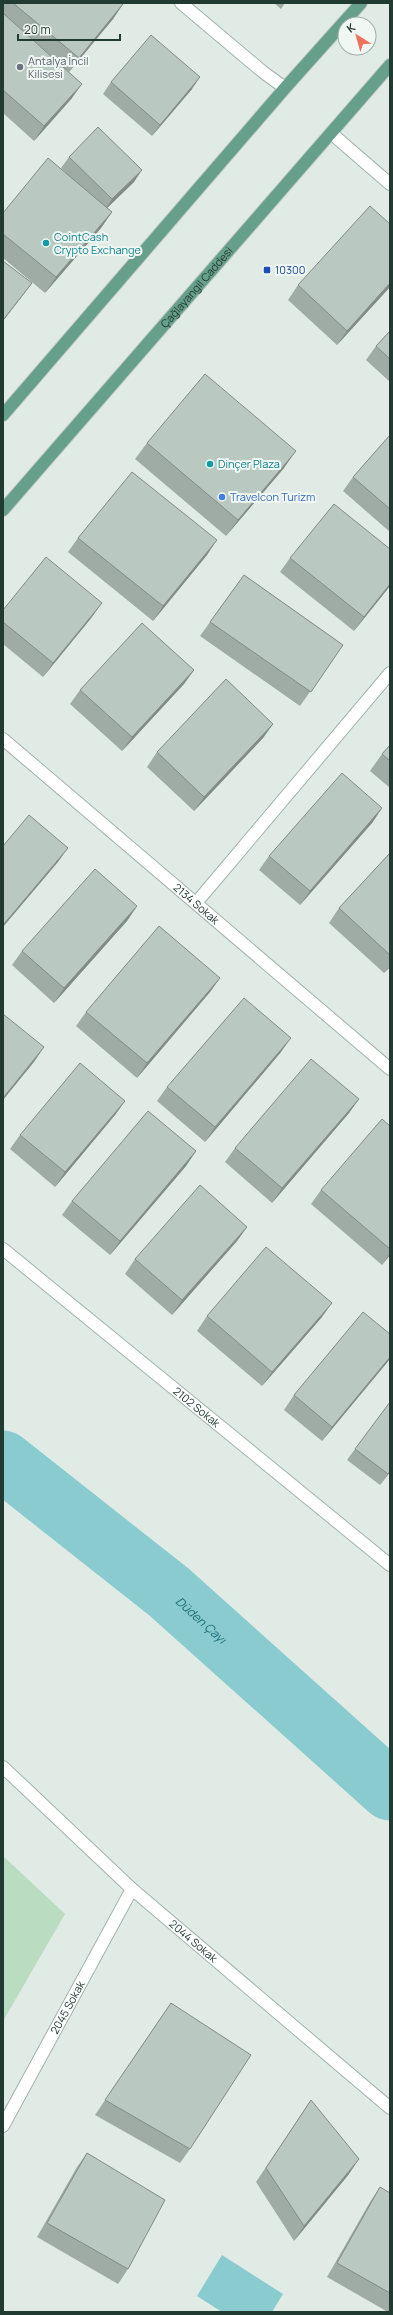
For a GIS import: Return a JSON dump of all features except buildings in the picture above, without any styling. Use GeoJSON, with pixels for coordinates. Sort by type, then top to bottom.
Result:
{"type":"FeatureCollection","features":[{"type":"Feature","properties":{"kind":"main road"},"geometry":{"type":"LineString","coordinates":[[3,415],[285,88],[361,3]]}},
{"type":"Feature","properties":{"kind":"main road","name":"Çağlayangil Caddesi"},"geometry":{"type":"LineString","coordinates":[[3,510],[390,65]]}},
{"type":"Feature","properties":{"kind":"street"},"geometry":{"type":"LineString","coordinates":[[181,3],[263,72],[285,88]]}},
{"type":"Feature","properties":{"kind":"street"},"geometry":{"type":"LineString","coordinates":[[332,133],[390,184]]}},
{"type":"Feature","properties":{"kind":"street"},"geometry":{"type":"LineString","coordinates":[[196,903],[390,673]]}},
{"type":"Feature","properties":{"kind":"street","name":"2134 Sokak"},"geometry":{"type":"LineString","coordinates":[[3,739],[390,1069]]}},
{"type":"Feature","properties":{"kind":"street","name":"2102 Sokak"},"geometry":{"type":"LineString","coordinates":[[3,1249],[389,1563]]}},
{"type":"Feature","properties":{"kind":"street","name":"2044 Sokak"},"geometry":{"type":"LineString","coordinates":[[3,1767],[132,1889],[390,2108]]}},
{"type":"Feature","properties":{"kind":"street","name":"2045 Sokak"},"geometry":{"type":"LineString","coordinates":[[3,2126],[132,1889]]}},
{"type":"Feature","properties":{"kind":"green space"},"geometry":{"type":"Polygon","coordinates":[[[3,1856],[65,1914],[3,2021],[3,1856]]]}},
{"type":"Feature","properties":{"kind":"water"},"geometry":{"type":"Polygon","coordinates":[[[222,2255],[283,2294],[272,2312],[222,2312],[197,2296],[222,2255]]]}},
{"type":"Feature","properties":{"kind":"waterway","name":"Düden Çayı"},"geometry":{"type":"LineString","coordinates":[[3,1461],[169,1592],[390,1790]]}},
{"type":"Feature","properties":{"kind":"place","name":"Antalya İncil Kilisesi"},"geometry":{"type":"Point","coordinates":[20,67]}},
{"type":"Feature","properties":{"kind":"place","name":"CointCash Crypto Exchange"},"geometry":{"type":"Point","coordinates":[46,243]}},
{"type":"Feature","properties":{"kind":"place","name":"10300"},"geometry":{"type":"Point","coordinates":[267,270]}},
{"type":"Feature","properties":{"kind":"place","name":"Dinçer Plaza"},"geometry":{"type":"Point","coordinates":[210,464]}},
{"type":"Feature","properties":{"kind":"place","name":"Travelcon Turizm"},"geometry":{"type":"Point","coordinates":[222,497]}}]}
